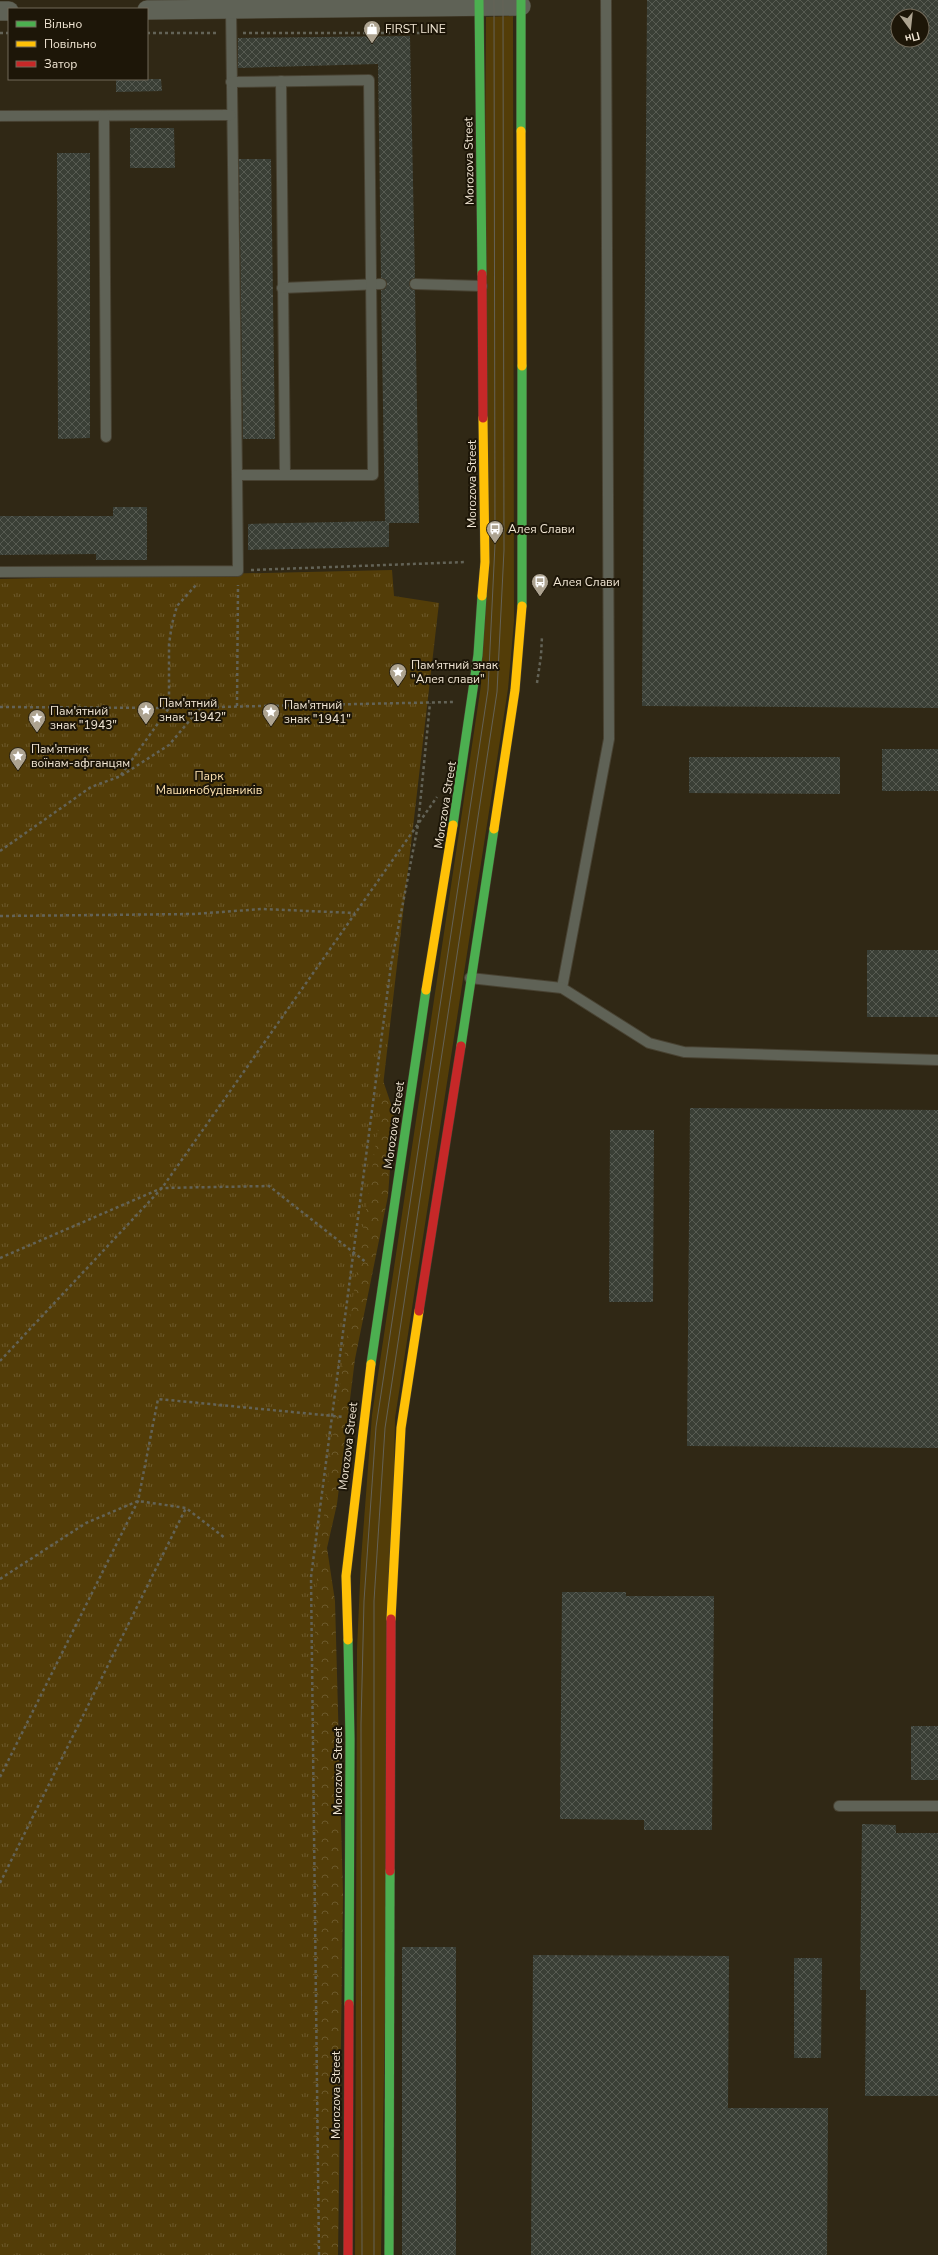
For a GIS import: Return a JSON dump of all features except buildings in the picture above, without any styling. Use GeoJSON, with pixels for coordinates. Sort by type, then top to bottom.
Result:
{"type":"FeatureCollection","features":[{"type":"Feature","properties":{"kind":"main road","name":"Morozova Street"},"geometry":{"type":"LineString","coordinates":[[348,2255],[350,1739],[346,1576],[363,1419],[478,655],[485,562],[479,3]]}},
{"type":"Feature","properties":{"kind":"main road"},"geometry":{"type":"LineString","coordinates":[[389,2255],[391,1612],[401,1428],[513,705],[522,619],[521,3]]}},
{"type":"Feature","properties":{"kind":"street"},"geometry":{"type":"LineString","coordinates":[[148,10],[231,5],[521,3]]}},
{"type":"Feature","properties":{"kind":"lane"},"geometry":{"type":"LineString","coordinates":[[562,988],[609,739],[606,0]]}},
{"type":"Feature","properties":{"kind":"lane"},"geometry":{"type":"LineString","coordinates":[[0,572],[238,571],[231,115],[231,5]]}},
{"type":"Feature","properties":{"kind":"lane"},"geometry":{"type":"LineString","coordinates":[[231,82],[369,80],[373,475],[237,475]]}},
{"type":"Feature","properties":{"kind":"lane"},"geometry":{"type":"LineString","coordinates":[[281,81],[285,475]]}},
{"type":"Feature","properties":{"kind":"lane"},"geometry":{"type":"LineString","coordinates":[[0,116],[231,115]]}},
{"type":"Feature","properties":{"kind":"lane"},"geometry":{"type":"LineString","coordinates":[[104,116],[106,437]]}},
{"type":"Feature","properties":{"kind":"lane"},"geometry":{"type":"LineString","coordinates":[[282,288],[381,284]]}},
{"type":"Feature","properties":{"kind":"lane"},"geometry":{"type":"LineString","coordinates":[[415,284],[482,286]]}},
{"type":"Feature","properties":{"kind":"lane"},"geometry":{"type":"LineString","coordinates":[[470,978],[562,988],[649,1043],[684,1052],[938,1060]]}},
{"type":"Feature","properties":{"kind":"lane"},"geometry":{"type":"LineString","coordinates":[[839,1806],[938,1806]]}},
{"type":"Feature","properties":{"kind":"path"},"geometry":{"type":"LineString","coordinates":[[148,33],[426,33]]}},
{"type":"Feature","properties":{"kind":"path"},"geometry":{"type":"LineString","coordinates":[[237,706],[238,571],[485,562]]}},
{"type":"Feature","properties":{"kind":"path"},"geometry":{"type":"LineString","coordinates":[[121,776],[169,708],[169,644],[177,606],[208,571]]}},
{"type":"Feature","properties":{"kind":"path"},"geometry":{"type":"LineString","coordinates":[[0,707],[169,708],[472,702]]}},
{"type":"Feature","properties":{"kind":"path"},"geometry":{"type":"LineString","coordinates":[[0,851],[91,787],[121,776],[169,745],[202,707]]}},
{"type":"Feature","properties":{"kind":"path"},"geometry":{"type":"LineString","coordinates":[[0,1361],[162,1188],[439,795]]}},
{"type":"Feature","properties":{"kind":"path"},"geometry":{"type":"LineString","coordinates":[[0,916],[194,914],[262,909],[356,914]]}},
{"type":"Feature","properties":{"kind":"path"},"geometry":{"type":"LineString","coordinates":[[0,1258],[162,1188],[269,1186],[384,1277]]}},
{"type":"Feature","properties":{"kind":"path"},"geometry":{"type":"LineString","coordinates":[[0,1777],[138,1501],[158,1399],[363,1419]]}},
{"type":"Feature","properties":{"kind":"path"},"geometry":{"type":"LineString","coordinates":[[0,1580],[86,1523],[138,1501],[186,1508],[225,1538]]}},
{"type":"Feature","properties":{"kind":"path"},"geometry":{"type":"LineString","coordinates":[[0,1883],[186,1508]]}},
{"type":"Feature","properties":{"kind":"green space"},"geometry":{"type":"Polygon","coordinates":[[[513,16],[514,621],[508,689],[395,1418],[381,2255],[355,2255],[357,1649],[361,1560],[372,1415],[481,685],[486,17],[513,16]]]}},
{"type":"Feature","properties":{"kind":"green space","name":"Парк Машинобудівників"},"geometry":{"type":"Polygon","coordinates":[[[392,570],[394,596],[439,603],[378,1129],[335,1419],[317,1577],[312,1717],[314,2255],[0,2255],[0,579],[392,570]]]}},
{"type":"Feature","properties":{"kind":"green space"},"geometry":{"type":"Polygon","coordinates":[[[368,1036],[394,1113],[388,1196],[355,1359],[337,1504],[327,1548],[335,1601],[343,1894],[338,2255],[238,2255],[368,1036]]]}},
{"type":"Feature","properties":{"kind":"tram line"},"geometry":{"type":"LineString","coordinates":[[362,2255],[361,1724],[364,1601],[376,1427],[488,690],[495,544],[494,0]]}},
{"type":"Feature","properties":{"kind":"tram line"},"geometry":{"type":"LineString","coordinates":[[374,2255],[374,1601],[385,1428],[497,692],[504,550],[503,0]]}},
{"type":"Feature","properties":{"kind":"traffic: fast"},"geometry":{"type":"LineString","coordinates":[[479,0],[482,274]]}},
{"type":"Feature","properties":{"kind":"traffic: fast"},"geometry":{"type":"LineString","coordinates":[[521,0],[521,131]]}},
{"type":"Feature","properties":{"kind":"traffic: fast"},"geometry":{"type":"LineString","coordinates":[[522,366],[522,606]]}},
{"type":"Feature","properties":{"kind":"traffic: fast"},"geometry":{"type":"LineString","coordinates":[[453,825],[478,655],[482,596]]}},
{"type":"Feature","properties":{"kind":"traffic: fast"},"geometry":{"type":"LineString","coordinates":[[461,1046],[494,829]]}},
{"type":"Feature","properties":{"kind":"traffic: fast"},"geometry":{"type":"LineString","coordinates":[[371,1364],[426,990]]}},
{"type":"Feature","properties":{"kind":"traffic: fast"},"geometry":{"type":"LineString","coordinates":[[348,1640],[350,1739],[349,2004]]}},
{"type":"Feature","properties":{"kind":"traffic: fast"},"geometry":{"type":"LineString","coordinates":[[389,2255],[390,1871]]}},
{"type":"Feature","properties":{"kind":"traffic: slow"},"geometry":{"type":"LineString","coordinates":[[521,131],[522,366]]}},
{"type":"Feature","properties":{"kind":"traffic: slow"},"geometry":{"type":"LineString","coordinates":[[482,596],[485,562],[483,418]]}},
{"type":"Feature","properties":{"kind":"traffic: slow"},"geometry":{"type":"LineString","coordinates":[[494,829],[515,690],[522,606]]}},
{"type":"Feature","properties":{"kind":"traffic: slow"},"geometry":{"type":"LineString","coordinates":[[426,990],[453,825]]}},
{"type":"Feature","properties":{"kind":"traffic: slow"},"geometry":{"type":"LineString","coordinates":[[391,1619],[401,1428],[419,1311]]}},
{"type":"Feature","properties":{"kind":"traffic: slow"},"geometry":{"type":"LineString","coordinates":[[348,1640],[346,1576],[371,1364]]}},
{"type":"Feature","properties":{"kind":"traffic: jam"},"geometry":{"type":"LineString","coordinates":[[482,274],[483,418]]}},
{"type":"Feature","properties":{"kind":"traffic: jam"},"geometry":{"type":"LineString","coordinates":[[419,1311],[461,1046]]}},
{"type":"Feature","properties":{"kind":"traffic: jam"},"geometry":{"type":"LineString","coordinates":[[390,1871],[391,1619]]}},
{"type":"Feature","properties":{"kind":"traffic: jam"},"geometry":{"type":"LineString","coordinates":[[348,2255],[349,2004]]}},
{"type":"Feature","properties":{"kind":"place","name":"FIRST LINE"},"geometry":{"type":"Point","coordinates":[372,44]}},
{"type":"Feature","properties":{"kind":"place","name":"Алея Слави"},"geometry":{"type":"Point","coordinates":[495,544]}},
{"type":"Feature","properties":{"kind":"place","name":"Aлея Слави"},"geometry":{"type":"Point","coordinates":[540,597]}},
{"type":"Feature","properties":{"kind":"place","name":"Пам'ятний знак \"Алея слави\""},"geometry":{"type":"Point","coordinates":[398,687]}},
{"type":"Feature","properties":{"kind":"place","name":"Пам'ятний знак \"1942\""},"geometry":{"type":"Point","coordinates":[146,725]}},
{"type":"Feature","properties":{"kind":"place","name":"Пам'ятний знак \"1941\""},"geometry":{"type":"Point","coordinates":[271,727]}},
{"type":"Feature","properties":{"kind":"place","name":"Пам'ятний знак \"1943\""},"geometry":{"type":"Point","coordinates":[37,733]}},
{"type":"Feature","properties":{"kind":"place","name":"Пам'ятник воїнам-афганцям"},"geometry":{"type":"Point","coordinates":[18,771]}}]}
